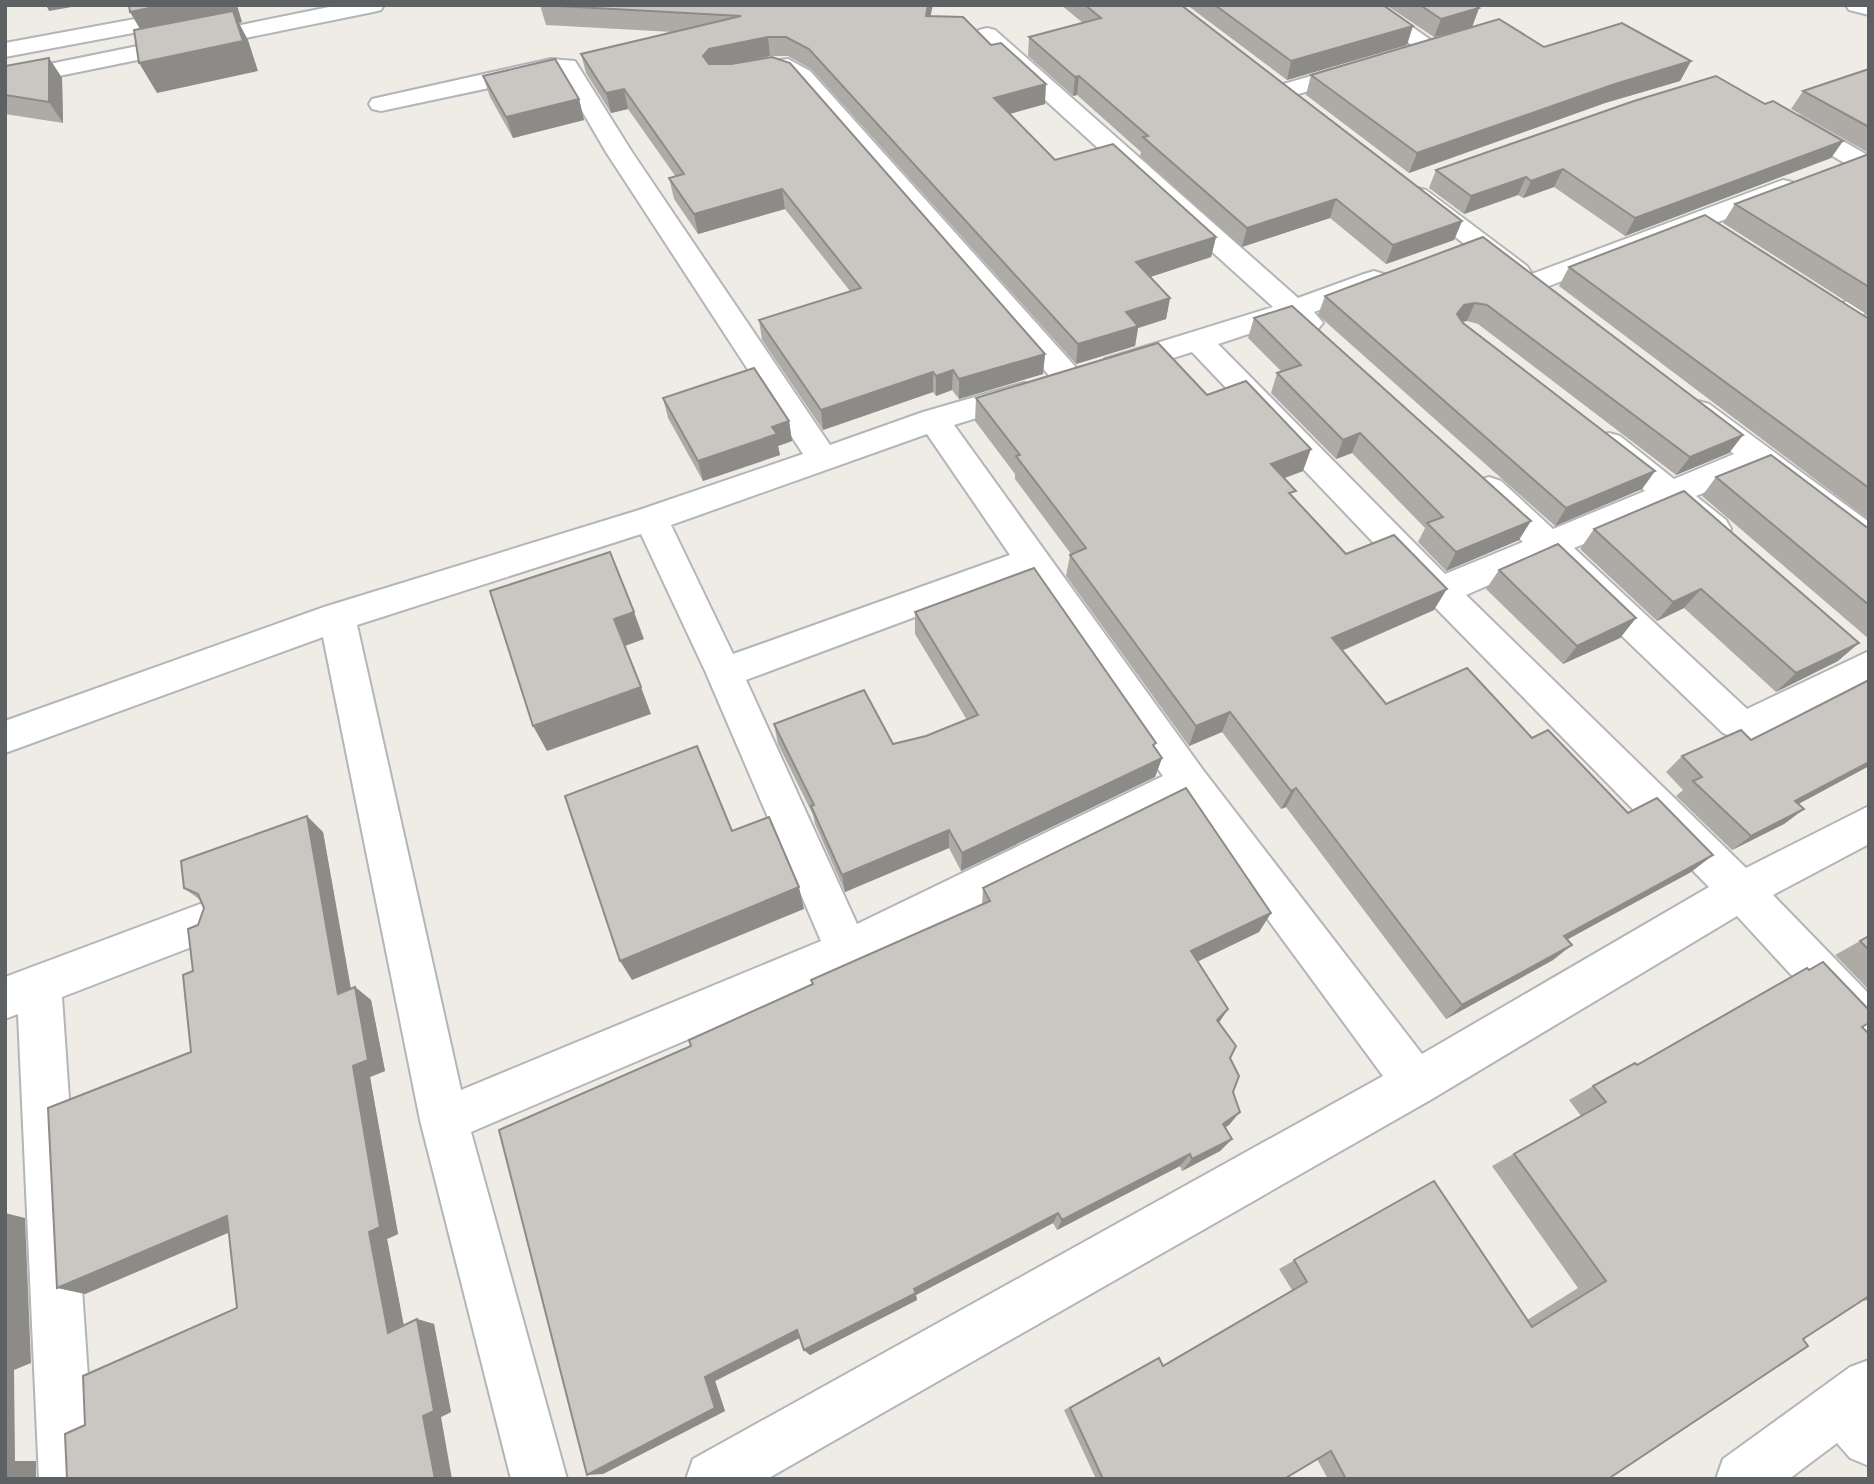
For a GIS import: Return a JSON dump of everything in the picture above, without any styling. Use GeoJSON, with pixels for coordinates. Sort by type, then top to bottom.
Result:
{"type":"FeatureCollection","features":[{"type":"Feature","properties":{"kind":"street"},"geometry":{"type":"LineString","coordinates":[[5,80],[373,5]]}},
{"type":"Feature","properties":{"kind":"street"},"geometry":{"type":"LineString","coordinates":[[1366,5],[1431,48]]}},
{"type":"Feature","properties":{"kind":"street"},"geometry":{"type":"LineString","coordinates":[[1857,5],[1869,8]]}},
{"type":"Feature","properties":{"kind":"street"},"geometry":{"type":"LineString","coordinates":[[5,50],[206,13]]}},
{"type":"Feature","properties":{"kind":"street"},"geometry":{"type":"LineString","coordinates":[[987,35],[1333,346]]}},
{"type":"Feature","properties":{"kind":"street"},"geometry":{"type":"LineString","coordinates":[[1406,55],[1455,41]]}},
{"type":"Feature","properties":{"kind":"street"},"geometry":{"type":"LineString","coordinates":[[1312,115],[1271,84],[1381,62]]}},
{"type":"Feature","properties":{"kind":"street"},"geometry":{"type":"LineString","coordinates":[[381,104],[551,66],[568,66],[619,152],[823,459]]}},
{"type":"Feature","properties":{"kind":"street"},"geometry":{"type":"LineString","coordinates":[[734,73],[771,66],[788,66],[802,76],[1070,380]]}},
{"type":"Feature","properties":{"kind":"street"},"geometry":{"type":"LineString","coordinates":[[1409,180],[1478,243],[1544,291],[1696,220],[1841,169],[1776,113]]}},
{"type":"Feature","properties":{"kind":"street"},"geometry":{"type":"LineString","coordinates":[[1696,220],[1729,242]]}},
{"type":"Feature","properties":{"kind":"street"},"geometry":{"type":"LineString","coordinates":[[1441,256],[1478,243]]}},
{"type":"Feature","properties":{"kind":"street"},"geometry":{"type":"LineString","coordinates":[[5,737],[337,617],[651,519],[934,420],[1293,310],[1404,269]]}},
{"type":"Feature","properties":{"kind":"street"},"geometry":{"type":"LineString","coordinates":[[1869,302],[1829,306],[1869,332]]}},
{"type":"Feature","properties":{"kind":"street"},"geometry":{"type":"LineString","coordinates":[[1198,340],[1440,591],[1741,891],[1869,1026]]}},
{"type":"Feature","properties":{"kind":"street"},"geometry":{"type":"LineString","coordinates":[[1682,399],[1757,457],[1861,525]]}},
{"type":"Feature","properties":{"kind":"street"},"geometry":{"type":"LineString","coordinates":[[934,420],[1189,782],[1416,1083]]}},
{"type":"Feature","properties":{"kind":"street"},"geometry":{"type":"LineString","coordinates":[[1586,426],[1734,546]]}},
{"type":"Feature","properties":{"kind":"street"},"geometry":{"type":"LineString","coordinates":[[1440,591],[1757,457]]}},
{"type":"Feature","properties":{"kind":"street"},"geometry":{"type":"LineString","coordinates":[[1472,473],[1736,722],[1744,726],[1751,726],[1861,657]]}},
{"type":"Feature","properties":{"kind":"street"},"geometry":{"type":"LineString","coordinates":[[651,519],[724,673],[846,951]]}},
{"type":"Feature","properties":{"kind":"street"},"geometry":{"type":"LineString","coordinates":[[724,673],[1033,560]]}},
{"type":"Feature","properties":{"kind":"street"},"geometry":{"type":"LineString","coordinates":[[337,617],[444,1120],[539,1479]]}},
{"type":"Feature","properties":{"kind":"street"},"geometry":{"type":"LineString","coordinates":[[444,1120],[846,951],[1189,782]]}},
{"type":"Feature","properties":{"kind":"street"},"geometry":{"type":"LineString","coordinates":[[713,1479],[1416,1083],[1741,891],[1869,824]]}},
{"type":"Feature","properties":{"kind":"street"},"geometry":{"type":"LineString","coordinates":[[67,1479],[22,991],[200,924]]}},
{"type":"Feature","properties":{"kind":"street"},"geometry":{"type":"LineString","coordinates":[[1744,1479],[1860,1411]]}},
{"type":"Feature","properties":{"kind":"building"},"geometry":{"type":"Polygon","coordinates":[[[129,5],[164,5],[130,12],[129,5]]]}},
{"type":"Feature","properties":{"kind":"building"},"geometry":{"type":"Polygon","coordinates":[[[540,5],[928,5],[926,16],[963,17],[991,45],[1001,43],[1046,84],[994,98],[1055,160],[1113,144],[1216,237],[1136,262],[1170,298],[1126,312],[1138,326],[1078,344],[809,49],[786,37],[768,37],[709,49],[703,56],[709,64],[731,64],[772,57],[790,63],[1045,354],[959,379],[953,370],[936,376],[933,372],[821,410],[759,320],[861,288],[782,189],[694,214],[669,178],[684,174],[624,89],[606,93],[581,54],[741,16],[540,5]]]}},
{"type":"Feature","properties":{"kind":"building"},"geometry":{"type":"Polygon","coordinates":[[[1085,5],[1181,5],[1462,221],[1393,245],[1336,199],[1247,228],[1143,137],[1148,136],[1029,37],[1101,18],[1085,5]]]}},
{"type":"Feature","properties":{"kind":"building"},"geometry":{"type":"Polygon","coordinates":[[[1215,5],[1383,5],[1413,26],[1291,61],[1215,5]]]}},
{"type":"Feature","properties":{"kind":"building"},"geometry":{"type":"Polygon","coordinates":[[[1420,5],[1474,5],[1479,8],[1441,19],[1420,5]]]}},
{"type":"Feature","properties":{"kind":"building"},"geometry":{"type":"Polygon","coordinates":[[[233,11],[243,41],[139,63],[134,30],[233,11]]]}},
{"type":"Feature","properties":{"kind":"building"},"geometry":{"type":"Polygon","coordinates":[[[1499,19],[1544,47],[1622,23],[1691,61],[1615,84],[1417,153],[1311,75],[1499,19]]]}},
{"type":"Feature","properties":{"kind":"building"},"geometry":{"type":"Polygon","coordinates":[[[49,58],[49,102],[5,95],[5,66],[49,58]]]}},
{"type":"Feature","properties":{"kind":"building"},"geometry":{"type":"Polygon","coordinates":[[[555,59],[579,99],[506,117],[483,76],[555,59]]]}},
{"type":"Feature","properties":{"kind":"building"},"geometry":{"type":"Polygon","coordinates":[[[1869,69],[1869,127],[1803,91],[1869,69]]]}},
{"type":"Feature","properties":{"kind":"building"},"geometry":{"type":"Polygon","coordinates":[[[1716,76],[1765,104],[1773,101],[1843,141],[1635,218],[1563,169],[1531,181],[1526,177],[1471,196],[1436,170],[1634,101],[1716,76]]]}},
{"type":"Feature","properties":{"kind":"building"},"geometry":{"type":"Polygon","coordinates":[[[1869,154],[1869,287],[1735,204],[1869,154]]]}},
{"type":"Feature","properties":{"kind":"building"},"geometry":{"type":"Polygon","coordinates":[[[1705,215],[1869,319],[1869,488],[1569,267],[1705,215]]]}},
{"type":"Feature","properties":{"kind":"building"},"geometry":{"type":"Polygon","coordinates":[[[1483,237],[1743,435],[1690,457],[1487,305],[1464,305],[1457,314],[1463,323],[1655,471],[1566,508],[1325,296],[1483,237]]]}},
{"type":"Feature","properties":{"kind":"building"},"geometry":{"type":"Polygon","coordinates":[[[1292,306],[1531,521],[1456,552],[1427,523],[1443,517],[1360,433],[1343,440],[1277,373],[1301,365],[1254,318],[1292,306]]]}},
{"type":"Feature","properties":{"kind":"building"},"geometry":{"type":"Polygon","coordinates":[[[1158,343],[1207,395],[1246,381],[1311,449],[1271,464],[1296,491],[1289,493],[1346,554],[1394,535],[1447,589],[1332,638],[1386,704],[1467,668],[1532,738],[1548,730],[1628,813],[1657,798],[1713,855],[1564,936],[1572,945],[1462,1005],[1296,788],[1291,791],[1230,712],[1196,726],[1070,555],[1086,548],[976,398],[1158,343]]]}},
{"type":"Feature","properties":{"kind":"building"},"geometry":{"type":"Polygon","coordinates":[[[754,368],[789,421],[772,427],[777,434],[698,461],[663,398],[754,368]]]}},
{"type":"Feature","properties":{"kind":"building"},"geometry":{"type":"Polygon","coordinates":[[[1771,455],[1869,529],[1869,605],[1716,477],[1771,455]]]}},
{"type":"Feature","properties":{"kind":"building"},"geometry":{"type":"Polygon","coordinates":[[[1684,491],[1859,643],[1796,673],[1701,589],[1673,602],[1594,529],[1684,491]]]}},
{"type":"Feature","properties":{"kind":"building"},"geometry":{"type":"Polygon","coordinates":[[[1558,544],[1636,618],[1577,646],[1499,570],[1558,544]]]}},
{"type":"Feature","properties":{"kind":"building"},"geometry":{"type":"Polygon","coordinates":[[[610,552],[634,612],[614,619],[641,687],[533,726],[490,591],[610,552]]]}},
{"type":"Feature","properties":{"kind":"building"},"geometry":{"type":"Polygon","coordinates":[[[1034,568],[1156,743],[1153,745],[1162,758],[962,853],[949,830],[842,875],[811,806],[814,805],[774,724],[864,690],[893,744],[926,736],[978,715],[915,612],[1034,568]]]}},
{"type":"Feature","properties":{"kind":"building"},"geometry":{"type":"Polygon","coordinates":[[[1869,680],[1869,762],[1795,801],[1804,809],[1751,836],[1693,781],[1702,777],[1682,756],[1741,730],[1751,740],[1869,680]]]}},
{"type":"Feature","properties":{"kind":"building"},"geometry":{"type":"Polygon","coordinates":[[[697,746],[732,831],[769,817],[799,887],[620,961],[565,796],[697,746]]]}},
{"type":"Feature","properties":{"kind":"building"},"geometry":{"type":"Polygon","coordinates":[[[1186,788],[1271,913],[1191,951],[1228,1009],[1217,1020],[1236,1046],[1230,1058],[1239,1076],[1233,1092],[1240,1112],[1223,1124],[1232,1139],[1192,1159],[1190,1154],[1062,1220],[1058,1213],[914,1289],[916,1293],[804,1350],[797,1330],[705,1377],[715,1408],[587,1475],[499,1130],[691,1046],[689,1040],[813,984],[811,980],[990,901],[983,888],[1186,788]]]}},
{"type":"Feature","properties":{"kind":"building"},"geometry":{"type":"Polygon","coordinates":[[[307,816],[338,994],[355,987],[368,1060],[353,1066],[380,1227],[369,1232],[388,1333],[417,1319],[434,1411],[423,1416],[435,1479],[67,1479],[65,1434],[85,1425],[83,1376],[237,1308],[227,1216],[57,1288],[48,1108],[191,1052],[183,975],[193,971],[188,929],[198,925],[204,908],[198,894],[184,888],[181,861],[307,816]]]}},
{"type":"Feature","properties":{"kind":"building"},"geometry":{"type":"Polygon","coordinates":[[[1869,936],[1869,950],[1860,941],[1869,936]]]}},
{"type":"Feature","properties":{"kind":"building"},"geometry":{"type":"Polygon","coordinates":[[[1823,962],[1869,1010],[1869,1023],[1862,1027],[1869,1034],[1869,1296],[1803,1339],[1808,1346],[1608,1479],[1346,1479],[1331,1451],[1284,1479],[1103,1479],[1070,1408],[1159,1358],[1163,1366],[1307,1282],[1294,1260],[1434,1181],[1532,1327],[1606,1281],[1514,1154],[1606,1102],[1593,1086],[1635,1063],[1637,1065],[1807,968],[1809,970],[1823,962]]]}}]}
